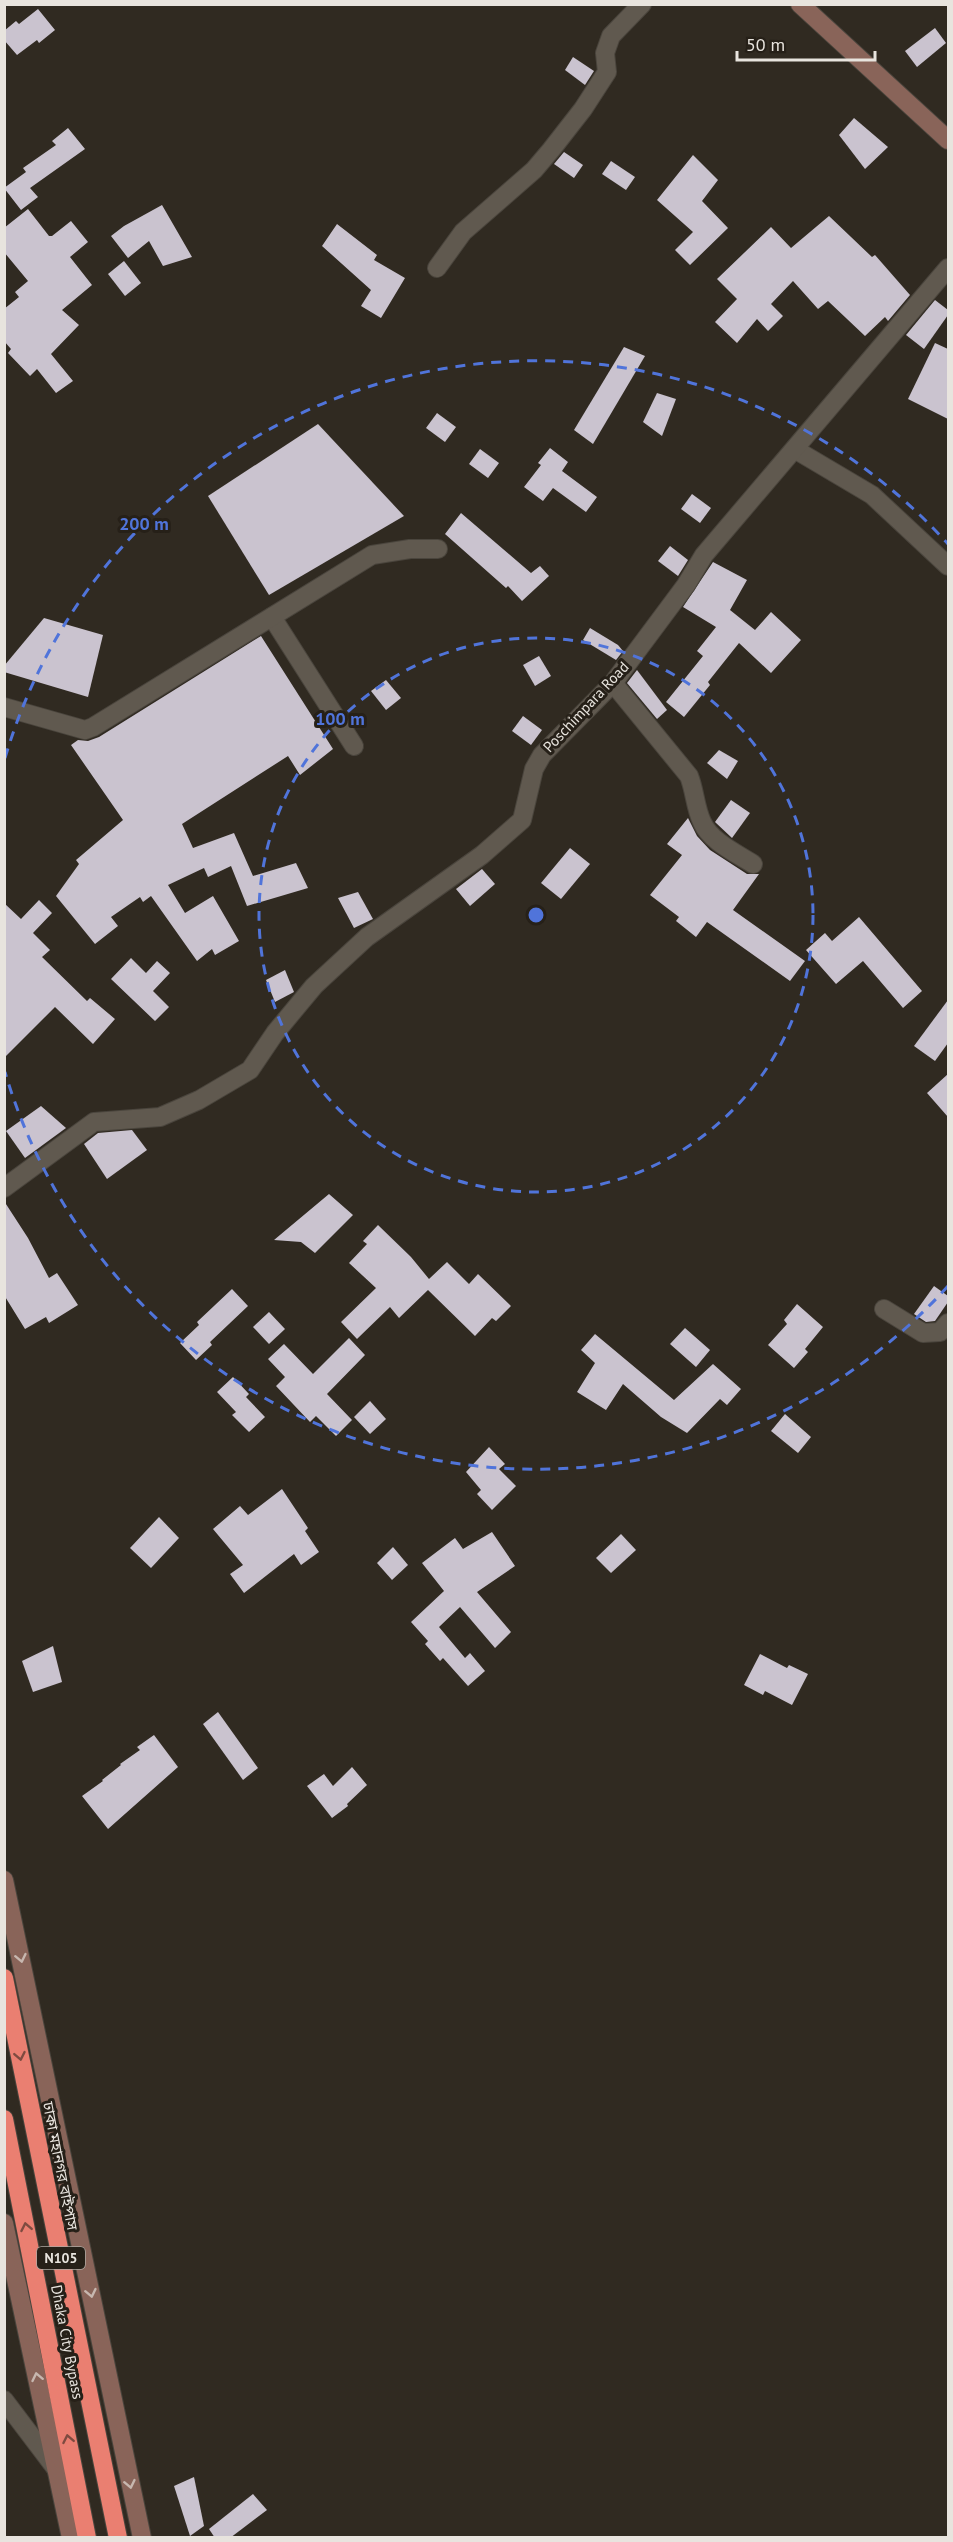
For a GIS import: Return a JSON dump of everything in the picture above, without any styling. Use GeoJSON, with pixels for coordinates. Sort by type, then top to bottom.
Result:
{"type":"FeatureCollection","features":[{"type":"Feature","properties":{"kind":"highway","name":"ঢাকা মহানগর বাইপাস"},"geometry":{"type":"LineString","coordinates":[[4,1978],[118,2538]]}},
{"type":"Feature","properties":{"kind":"highway","name":"Dhaka City Bypass"},"geometry":{"type":"LineString","coordinates":[[4,2119],[87,2538]]}},
{"type":"Feature","properties":{"kind":"main road"},"geometry":{"type":"LineString","coordinates":[[800,4],[948,140]]}},
{"type":"Feature","properties":{"kind":"main road"},"geometry":{"type":"LineString","coordinates":[[4,1880],[142,2538]]}},
{"type":"Feature","properties":{"kind":"main road"},"geometry":{"type":"LineString","coordinates":[[4,2223],[71,2538]]}},
{"type":"Feature","properties":{"kind":"street"},"geometry":{"type":"LineString","coordinates":[[437,268],[463,232],[534,170],[583,109],[607,72],[605,53],[611,36],[642,4]]}},
{"type":"Feature","properties":{"kind":"street","name":"Poschimpara Road"},"geometry":{"type":"LineString","coordinates":[[4,1188],[94,1122],[160,1117],[199,1100],[250,1070],[275,1033],[314,986],[367,937],[482,855],[522,820],[534,769],[542,755],[613,683],[686,585],[704,555],[796,450],[948,268]]}},
{"type":"Feature","properties":{"kind":"street"},"geometry":{"type":"LineString","coordinates":[[796,450],[872,495],[948,566]]}},
{"type":"Feature","properties":{"kind":"street"},"geometry":{"type":"LineString","coordinates":[[4,707],[85,730],[93,728],[372,555],[410,549],[438,549]]}},
{"type":"Feature","properties":{"kind":"street"},"geometry":{"type":"LineString","coordinates":[[272,617],[354,746]]}},
{"type":"Feature","properties":{"kind":"street"},"geometry":{"type":"LineString","coordinates":[[613,683],[689,776],[702,822],[708,832],[753,864]]}},
{"type":"Feature","properties":{"kind":"street"},"geometry":{"type":"LineString","coordinates":[[884,1309],[923,1333],[940,1332],[948,1323]]}},
{"type":"Feature","properties":{"kind":"street"},"geometry":{"type":"LineString","coordinates":[[4,2400],[57,2470]]}},
{"type":"Feature","properties":{"kind":"building"},"geometry":{"type":"Polygon","coordinates":[[[38,9],[55,30],[39,43],[37,40],[17,55],[4,40],[4,31],[16,21],[19,24],[38,9]]]}},
{"type":"Feature","properties":{"kind":"building"},"geometry":{"type":"Polygon","coordinates":[[[935,28],[946,43],[917,67],[905,51],[935,28]]]}},
{"type":"Feature","properties":{"kind":"building"},"geometry":{"type":"Polygon","coordinates":[[[573,57],[594,71],[585,85],[565,70],[573,57]]]}},
{"type":"Feature","properties":{"kind":"building"},"geometry":{"type":"Polygon","coordinates":[[[854,118],[888,147],[865,169],[839,135],[854,118]]]}},
{"type":"Feature","properties":{"kind":"building"},"geometry":{"type":"Polygon","coordinates":[[[68,128],[85,149],[30,188],[38,197],[21,210],[4,188],[26,172],[23,168],[56,145],[52,141],[68,128]]]}},
{"type":"Feature","properties":{"kind":"building"},"geometry":{"type":"Polygon","coordinates":[[[564,152],[583,165],[574,178],[554,164],[564,152]]]}},
{"type":"Feature","properties":{"kind":"building"},"geometry":{"type":"Polygon","coordinates":[[[693,155],[718,180],[702,201],[728,228],[690,265],[675,250],[693,232],[657,200],[693,155]]]}},
{"type":"Feature","properties":{"kind":"building"},"geometry":{"type":"Polygon","coordinates":[[[611,161],[635,177],[626,190],[602,174],[611,161]]]}},
{"type":"Feature","properties":{"kind":"building"},"geometry":{"type":"Polygon","coordinates":[[[162,205],[192,257],[163,266],[149,241],[128,258],[111,236],[162,205]]]}},
{"type":"Feature","properties":{"kind":"building"},"geometry":{"type":"Polygon","coordinates":[[[28,209],[49,236],[71,221],[88,242],[70,257],[92,285],[62,310],[79,325],[51,354],[73,381],[56,393],[37,369],[30,376],[8,353],[11,349],[4,341],[4,309],[19,297],[15,292],[28,281],[4,252],[4,228],[28,209]]]}},
{"type":"Feature","properties":{"kind":"building"},"geometry":{"type":"Polygon","coordinates":[[[829,216],[872,257],[875,255],[910,295],[888,321],[885,317],[865,336],[828,301],[818,309],[793,281],[771,304],[783,316],[768,331],[757,319],[737,343],[715,322],[737,299],[717,279],[771,227],[791,248],[829,216]]]}},
{"type":"Feature","properties":{"kind":"building"},"geometry":{"type":"Polygon","coordinates":[[[337,224],[377,255],[374,260],[405,278],[381,318],[361,306],[371,290],[322,246],[337,224]]]}},
{"type":"Feature","properties":{"kind":"building"},"geometry":{"type":"Polygon","coordinates":[[[124,261],[141,283],[125,296],[108,274],[124,261]]]}},
{"type":"Feature","properties":{"kind":"building"},"geometry":{"type":"Polygon","coordinates":[[[935,300],[948,310],[948,315],[924,349],[906,335],[935,300]]]}},
{"type":"Feature","properties":{"kind":"building"},"geometry":{"type":"Polygon","coordinates":[[[935,343],[948,349],[948,419],[908,399],[935,343]]]}},
{"type":"Feature","properties":{"kind":"building"},"geometry":{"type":"Polygon","coordinates":[[[624,347],[645,356],[593,444],[574,430],[624,347]]]}},
{"type":"Feature","properties":{"kind":"building"},"geometry":{"type":"Polygon","coordinates":[[[657,393],[676,399],[662,436],[643,422],[657,393]]]}},
{"type":"Feature","properties":{"kind":"building"},"geometry":{"type":"Polygon","coordinates":[[[437,413],[456,427],[445,442],[426,428],[437,413]]]}},
{"type":"Feature","properties":{"kind":"building"},"geometry":{"type":"Polygon","coordinates":[[[318,424],[404,516],[269,595],[208,496],[318,424]]]}},
{"type":"Feature","properties":{"kind":"building"},"geometry":{"type":"Polygon","coordinates":[[[550,448],[568,462],[562,471],[597,497],[586,512],[553,488],[543,501],[524,487],[541,465],[538,463],[550,448]]]}},
{"type":"Feature","properties":{"kind":"building"},"geometry":{"type":"Polygon","coordinates":[[[480,449],[499,463],[488,478],[469,464],[480,449]]]}},
{"type":"Feature","properties":{"kind":"building"},"geometry":{"type":"Polygon","coordinates":[[[692,494],[711,508],[700,523],[681,509],[692,494]]]}},
{"type":"Feature","properties":{"kind":"building"},"geometry":{"type":"Polygon","coordinates":[[[461,513],[531,573],[540,566],[549,576],[522,601],[508,586],[506,588],[445,534],[461,513]]]}},
{"type":"Feature","properties":{"kind":"building"},"geometry":{"type":"Polygon","coordinates":[[[670,546],[688,560],[678,576],[658,561],[670,546]]]}},
{"type":"Feature","properties":{"kind":"building"},"geometry":{"type":"Polygon","coordinates":[[[713,562],[747,580],[730,610],[755,630],[771,612],[801,640],[771,673],[739,643],[684,717],[666,702],[703,656],[697,651],[716,627],[683,607],[713,562]]]}},
{"type":"Feature","properties":{"kind":"building"},"geometry":{"type":"Polygon","coordinates":[[[44,618],[103,635],[88,697],[4,672],[4,666],[44,618]]]}},
{"type":"Feature","properties":{"kind":"building"},"geometry":{"type":"Polygon","coordinates":[[[590,628],[618,645],[623,651],[616,660],[583,640],[590,628]]]}},
{"type":"Feature","properties":{"kind":"building"},"geometry":{"type":"Polygon","coordinates":[[[261,636],[333,749],[300,775],[288,756],[182,824],[193,848],[234,833],[253,876],[296,863],[308,888],[247,906],[231,866],[208,877],[204,868],[168,885],[185,913],[213,896],[239,941],[215,955],[212,949],[197,961],[151,896],[143,902],[140,897],[111,917],[118,926],[95,944],[56,896],[79,864],[76,860],[123,820],[71,745],[78,740],[88,741],[99,737],[261,636]]]}},
{"type":"Feature","properties":{"kind":"building"},"geometry":{"type":"Polygon","coordinates":[[[539,656],[551,676],[535,686],[523,665],[539,656]]]}},
{"type":"Feature","properties":{"kind":"building"},"geometry":{"type":"Polygon","coordinates":[[[637,670],[667,710],[657,719],[627,683],[637,670]]]}},
{"type":"Feature","properties":{"kind":"building"},"geometry":{"type":"Polygon","coordinates":[[[386,680],[401,698],[386,710],[371,691],[386,680]]]}},
{"type":"Feature","properties":{"kind":"building"},"geometry":{"type":"Polygon","coordinates":[[[523,716],[542,730],[531,745],[512,731],[523,716]]]}},
{"type":"Feature","properties":{"kind":"building"},"geometry":{"type":"Polygon","coordinates":[[[719,750],[738,761],[727,779],[707,763],[719,750]]]}},
{"type":"Feature","properties":{"kind":"building"},"geometry":{"type":"Polygon","coordinates":[[[731,800],[750,813],[732,838],[715,822],[731,800]]]}},
{"type":"Feature","properties":{"kind":"building"},"geometry":{"type":"Polygon","coordinates":[[[688,818],[697,836],[710,850],[747,874],[759,874],[733,910],[805,961],[790,981],[707,922],[696,937],[676,921],[679,917],[650,895],[682,855],[667,844],[688,818]]]}},
{"type":"Feature","properties":{"kind":"building"},"geometry":{"type":"Polygon","coordinates":[[[570,848],[590,864],[561,899],[541,883],[570,848]]]}},
{"type":"Feature","properties":{"kind":"building"},"geometry":{"type":"Polygon","coordinates":[[[482,869],[495,884],[470,906],[456,889],[482,869]]]}},
{"type":"Feature","properties":{"kind":"building"},"geometry":{"type":"Polygon","coordinates":[[[358,892],[373,919],[354,928],[338,898],[358,892]]]}},
{"type":"Feature","properties":{"kind":"building"},"geometry":{"type":"Polygon","coordinates":[[[39,900],[52,913],[33,933],[50,950],[42,957],[87,1001],[90,998],[115,1019],[93,1044],[55,1007],[4,1058],[4,903],[21,919],[39,900]]]}},
{"type":"Feature","properties":{"kind":"building"},"geometry":{"type":"Polygon","coordinates":[[[859,917],[922,991],[903,1008],[863,961],[836,984],[806,950],[825,933],[832,941],[859,917]]]}},
{"type":"Feature","properties":{"kind":"building"},"geometry":{"type":"Polygon","coordinates":[[[131,958],[146,973],[157,961],[170,973],[153,991],[169,1007],[155,1021],[111,979],[131,958]]]}},
{"type":"Feature","properties":{"kind":"building"},"geometry":{"type":"Polygon","coordinates":[[[285,970],[294,992],[275,1002],[266,980],[285,970]]]}},
{"type":"Feature","properties":{"kind":"building"},"geometry":{"type":"Polygon","coordinates":[[[948,1000],[948,1043],[935,1061],[914,1046],[948,1000]]]}},
{"type":"Feature","properties":{"kind":"building"},"geometry":{"type":"Polygon","coordinates":[[[948,1074],[948,1117],[927,1093],[948,1074]]]}},
{"type":"Feature","properties":{"kind":"building"},"geometry":{"type":"Polygon","coordinates":[[[41,1106],[66,1128],[25,1158],[6,1131],[41,1106]]]}},
{"type":"Feature","properties":{"kind":"building"},"geometry":{"type":"Polygon","coordinates":[[[132,1130],[147,1150],[107,1179],[84,1144],[98,1133],[132,1130]]]}},
{"type":"Feature","properties":{"kind":"building"},"geometry":{"type":"Polygon","coordinates":[[[329,1194],[353,1215],[315,1253],[301,1242],[274,1240],[329,1194]]]}},
{"type":"Feature","properties":{"kind":"building"},"geometry":{"type":"Polygon","coordinates":[[[4,1201],[28,1238],[49,1278],[57,1273],[78,1305],[49,1323],[46,1317],[25,1329],[4,1295],[4,1201]]]}},
{"type":"Feature","properties":{"kind":"building"},"geometry":{"type":"Polygon","coordinates":[[[378,1225],[411,1257],[429,1279],[447,1262],[469,1284],[478,1274],[511,1306],[496,1321],[492,1318],[475,1336],[428,1290],[399,1318],[390,1307],[357,1339],[341,1322],[376,1288],[349,1263],[367,1244],[363,1241],[378,1225]]]}},
{"type":"Feature","properties":{"kind":"building"},"geometry":{"type":"Polygon","coordinates":[[[934,1286],[948,1296],[948,1302],[935,1321],[926,1322],[914,1314],[934,1286]]]}},
{"type":"Feature","properties":{"kind":"building"},"geometry":{"type":"Polygon","coordinates":[[[232,1289],[248,1306],[210,1342],[212,1345],[196,1360],[180,1343],[199,1325],[197,1322],[232,1289]]]}},
{"type":"Feature","properties":{"kind":"building"},"geometry":{"type":"Polygon","coordinates":[[[797,1304],[823,1327],[805,1349],[808,1352],[794,1368],[768,1345],[787,1324],[784,1320],[797,1304]]]}},
{"type":"Feature","properties":{"kind":"building"},"geometry":{"type":"Polygon","coordinates":[[[269,1312],[285,1329],[269,1344],[253,1327],[269,1312]]]}},
{"type":"Feature","properties":{"kind":"building"},"geometry":{"type":"Polygon","coordinates":[[[685,1328],[710,1350],[696,1367],[670,1344],[685,1328]]]}},
{"type":"Feature","properties":{"kind":"building"},"geometry":{"type":"Polygon","coordinates":[[[595,1334],[674,1400],[713,1364],[741,1389],[727,1405],[720,1399],[687,1433],[661,1417],[623,1384],[606,1410],[577,1392],[595,1363],[581,1350],[595,1334]]]}},
{"type":"Feature","properties":{"kind":"building"},"geometry":{"type":"Polygon","coordinates":[[[349,1338],[365,1355],[327,1394],[352,1420],[336,1436],[316,1416],[310,1422],[276,1386],[285,1377],[268,1359],[284,1344],[313,1374],[349,1338]]]}},
{"type":"Feature","properties":{"kind":"building"},"geometry":{"type":"Polygon","coordinates":[[[233,1377],[249,1394],[246,1397],[265,1417],[249,1432],[232,1415],[236,1412],[217,1392],[233,1377]]]}},
{"type":"Feature","properties":{"kind":"building"},"geometry":{"type":"Polygon","coordinates":[[[370,1401],[386,1419],[370,1434],[354,1417],[370,1401]]]}},
{"type":"Feature","properties":{"kind":"building"},"geometry":{"type":"Polygon","coordinates":[[[785,1414],[811,1437],[798,1453],[771,1431],[785,1414]]]}},
{"type":"Feature","properties":{"kind":"building"},"geometry":{"type":"Polygon","coordinates":[[[489,1447],[505,1464],[499,1469],[516,1486],[492,1510],[477,1494],[481,1490],[466,1472],[489,1447]]]}},
{"type":"Feature","properties":{"kind":"building"},"geometry":{"type":"Polygon","coordinates":[[[282,1489],[308,1528],[305,1531],[319,1552],[301,1565],[294,1554],[244,1593],[230,1574],[243,1565],[213,1529],[240,1506],[248,1515],[282,1489]]]}},
{"type":"Feature","properties":{"kind":"building"},"geometry":{"type":"Polygon","coordinates":[[[159,1517],[179,1538],[151,1568],[130,1548],[159,1517]]]}},
{"type":"Feature","properties":{"kind":"building"},"geometry":{"type":"Polygon","coordinates":[[[492,1532],[515,1566],[477,1592],[511,1632],[495,1648],[460,1607],[439,1627],[465,1658],[470,1653],[485,1671],[468,1686],[443,1658],[440,1661],[425,1644],[428,1641],[411,1622],[444,1591],[422,1563],[455,1538],[463,1549],[492,1532]]]}},
{"type":"Feature","properties":{"kind":"building"},"geometry":{"type":"Polygon","coordinates":[[[621,1534],[636,1550],[611,1573],[596,1558],[621,1534]]]}},
{"type":"Feature","properties":{"kind":"building"},"geometry":{"type":"Polygon","coordinates":[[[393,1547],[408,1565],[392,1580],[377,1563],[393,1547]]]}},
{"type":"Feature","properties":{"kind":"building"},"geometry":{"type":"Polygon","coordinates":[[[53,1646],[62,1682],[33,1692],[22,1661],[53,1646]]]}},
{"type":"Feature","properties":{"kind":"building"},"geometry":{"type":"Polygon","coordinates":[[[760,1654],[787,1668],[789,1665],[808,1674],[792,1705],[765,1691],[763,1695],[744,1685],[760,1654]]]}},
{"type":"Feature","properties":{"kind":"building"},"geometry":{"type":"Polygon","coordinates":[[[218,1712],[258,1768],[243,1780],[203,1724],[218,1712]]]}},
{"type":"Feature","properties":{"kind":"building"},"geometry":{"type":"Polygon","coordinates":[[[154,1735],[178,1767],[108,1829],[82,1796],[140,1750],[137,1747],[154,1735]]]}},
{"type":"Feature","properties":{"kind":"building"},"geometry":{"type":"Polygon","coordinates":[[[352,1767],[367,1785],[347,1804],[348,1806],[332,1818],[307,1786],[324,1774],[333,1786],[352,1767]]]}},
{"type":"Feature","properties":{"kind":"building"},"geometry":{"type":"Polygon","coordinates":[[[194,2477],[204,2526],[190,2536],[174,2486],[194,2477]]]}},
{"type":"Feature","properties":{"kind":"building"},"geometry":{"type":"Polygon","coordinates":[[[253,2494],[267,2510],[230,2538],[215,2538],[209,2529],[253,2494]]]}}]}
